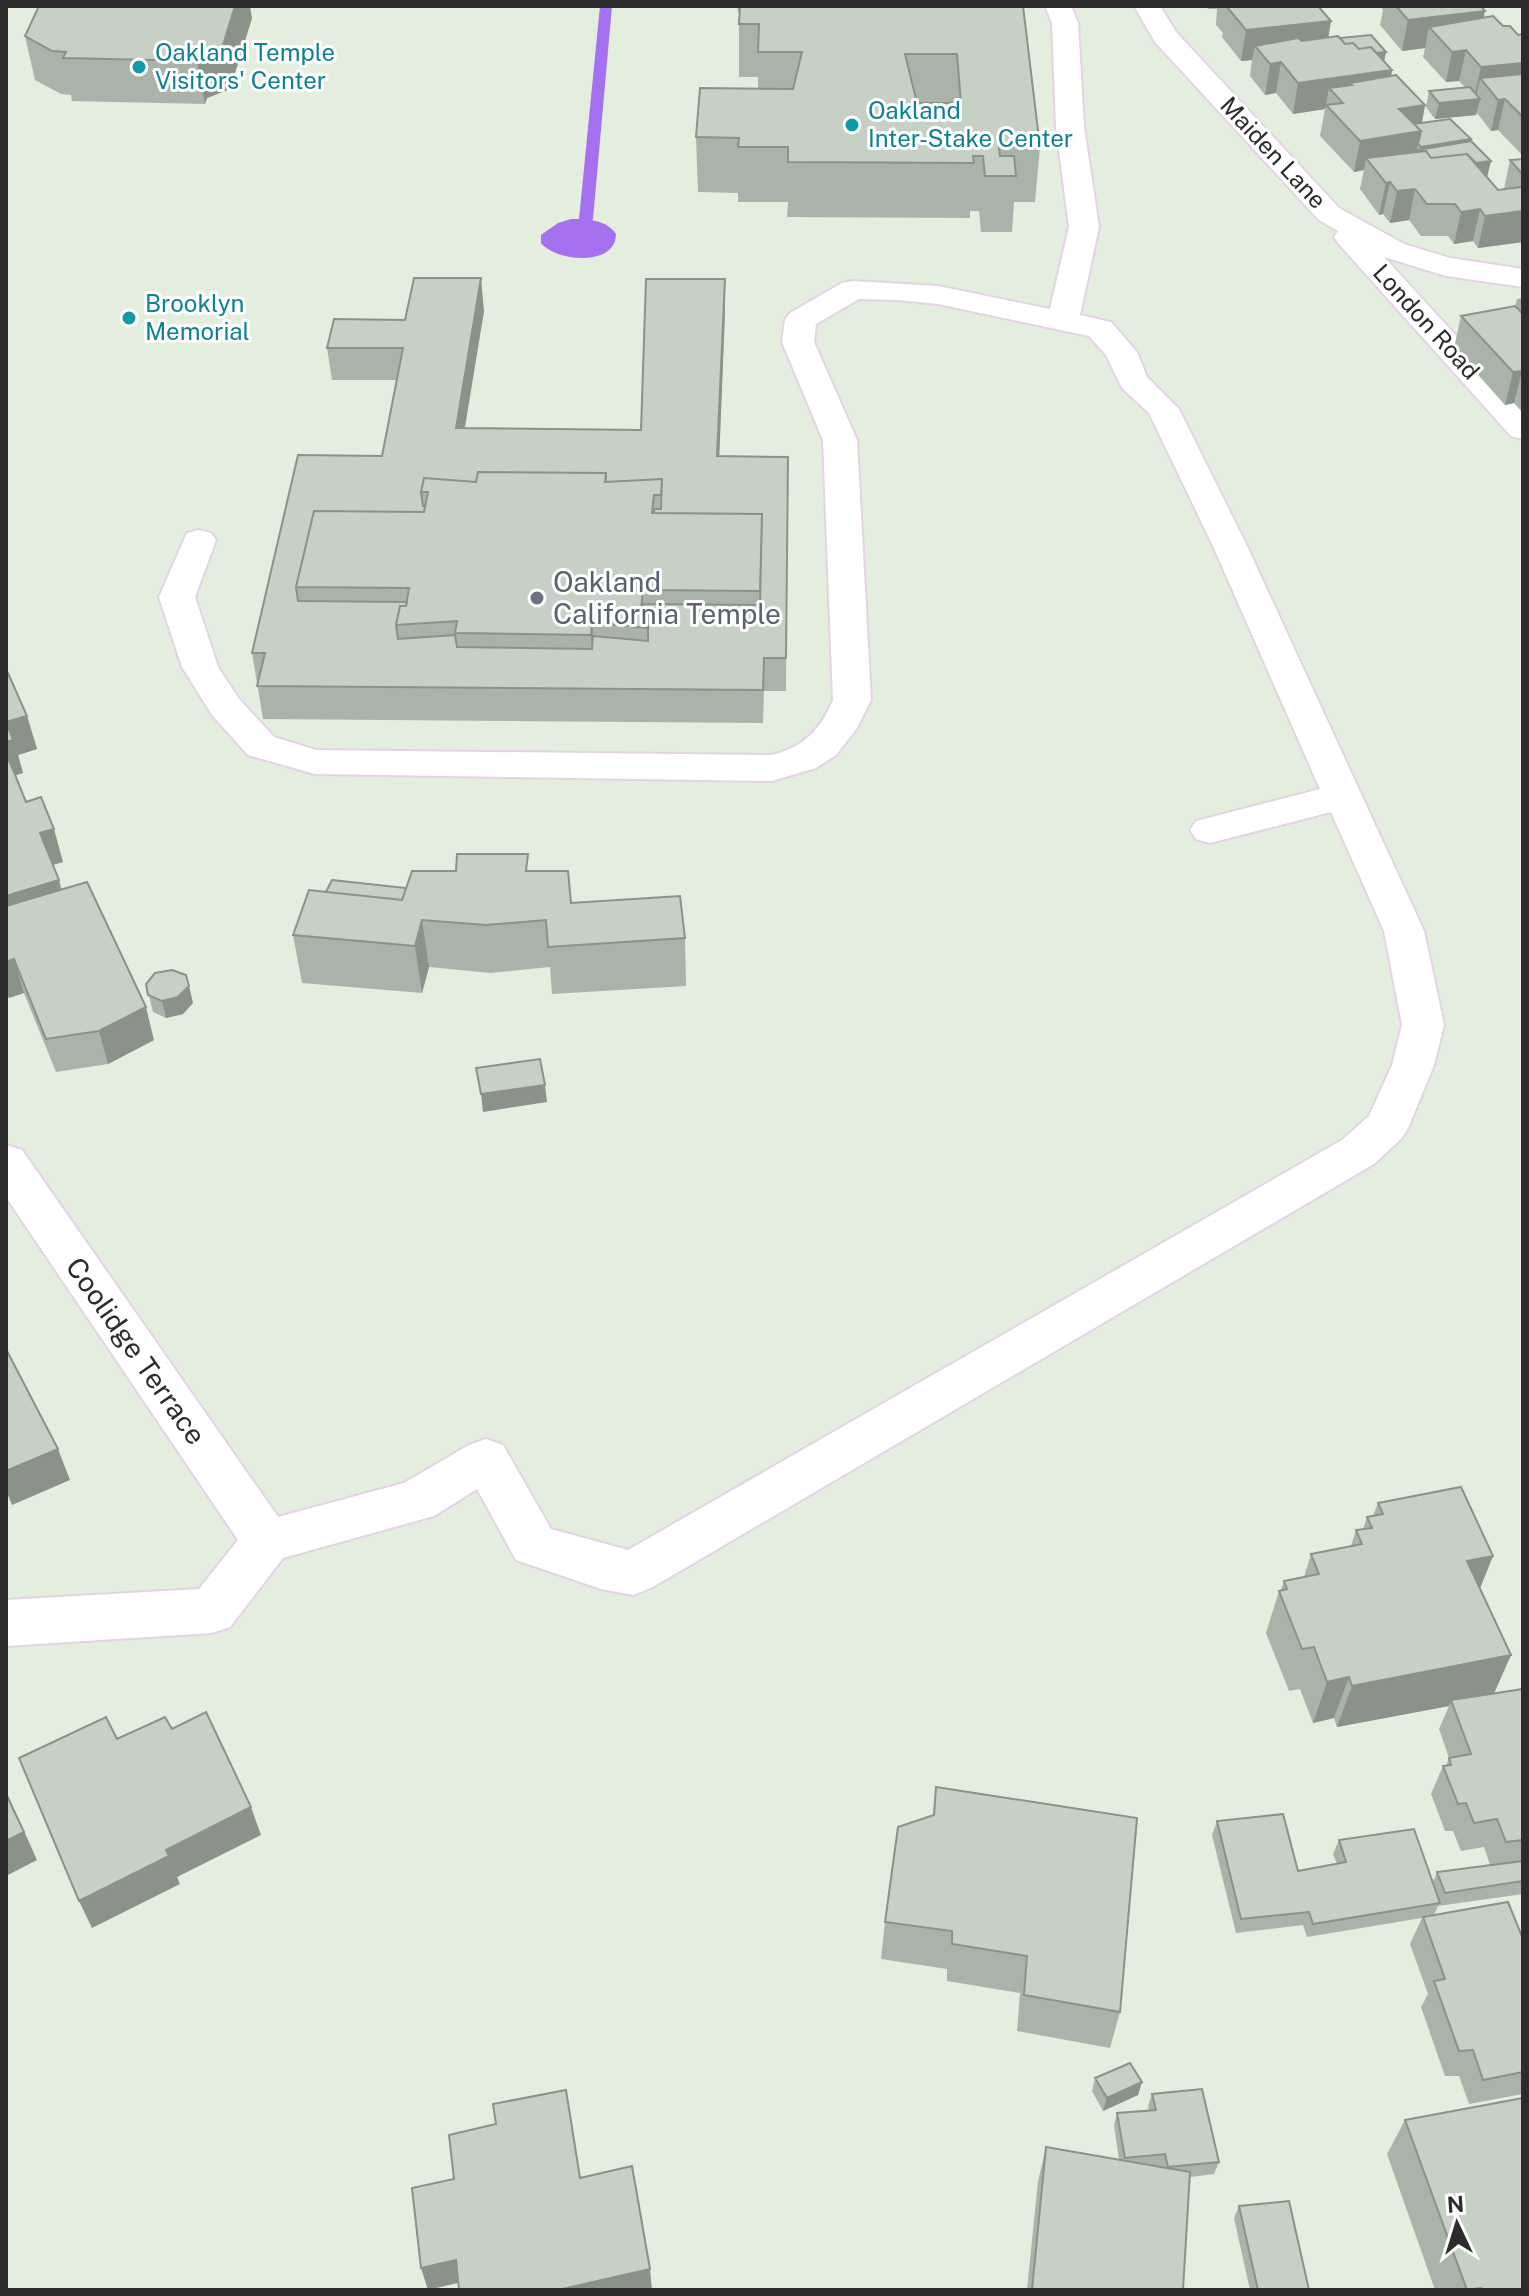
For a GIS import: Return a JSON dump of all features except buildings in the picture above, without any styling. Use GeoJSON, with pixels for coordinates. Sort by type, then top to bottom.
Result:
{"type":"FeatureCollection","features":[{"type":"Feature","properties":{"kind":"street"},"geometry":{"type":"LineString","coordinates":[[1058,6],[1065,23],[1070,127],[1084,227],[1063,321]]}},
{"type":"Feature","properties":{"kind":"street","name":"Maiden Lane"},"geometry":{"type":"LineString","coordinates":[[1147,6],[1165,36],[1329,214],[1393,250],[1446,267],[1523,278]]}},
{"type":"Feature","properties":{"kind":"street","name":"London Road"},"geometry":{"type":"LineString","coordinates":[[1329,214],[1523,429]]}},
{"type":"Feature","properties":{"kind":"street"},"geometry":{"type":"LineString","coordinates":[[6,1623],[212,1611],[267,1541],[417,1501],[486,1459],[534,1545],[601,1567],[633,1573],[1358,1152],[1387,1126],[1413,1065],[1423,1025],[1404,931],[1230,546],[1163,409],[1133,381],[1121,352],[1100,329],[938,295],[853,290],[801,320],[798,342],[840,440],[852,700],[839,731],[807,760],[795,763],[772,768],[315,762],[261,746],[225,707],[200,667],[177,597],[199,540]]}},
{"type":"Feature","properties":{"kind":"street"},"geometry":{"type":"LineString","coordinates":[[1210,830],[1341,796]]}},
{"type":"Feature","properties":{"kind":"street","name":"Coolidge Terrace"},"geometry":{"type":"LineString","coordinates":[[6,1162],[267,1541]]}},
{"type":"Feature","properties":{"kind":"shaded area"},"geometry":{"type":"Polygon","coordinates":[[[571,219],[607,225],[616,234],[613,245],[606,252],[584,258],[559,254],[541,243],[541,235],[558,223],[571,219]]]}},
{"type":"Feature","properties":{"kind":"waterway"},"geometry":{"type":"LineString","coordinates":[[586,219],[606,6]]}},
{"type":"Feature","properties":{"kind":"place","name":"Oakland Temple Visitors' Center"},"geometry":{"type":"Point","coordinates":[139,67]}},
{"type":"Feature","properties":{"kind":"place","name":"Oakland Inter-Stake Center"},"geometry":{"type":"Point","coordinates":[852,125]}},
{"type":"Feature","properties":{"kind":"place","name":"Brooklyn Memorial"},"geometry":{"type":"Point","coordinates":[129,318]}},
{"type":"Feature","properties":{"kind":"place","name":"Oakland California Temple"},"geometry":{"type":"Point","coordinates":[537,598]}}]}
